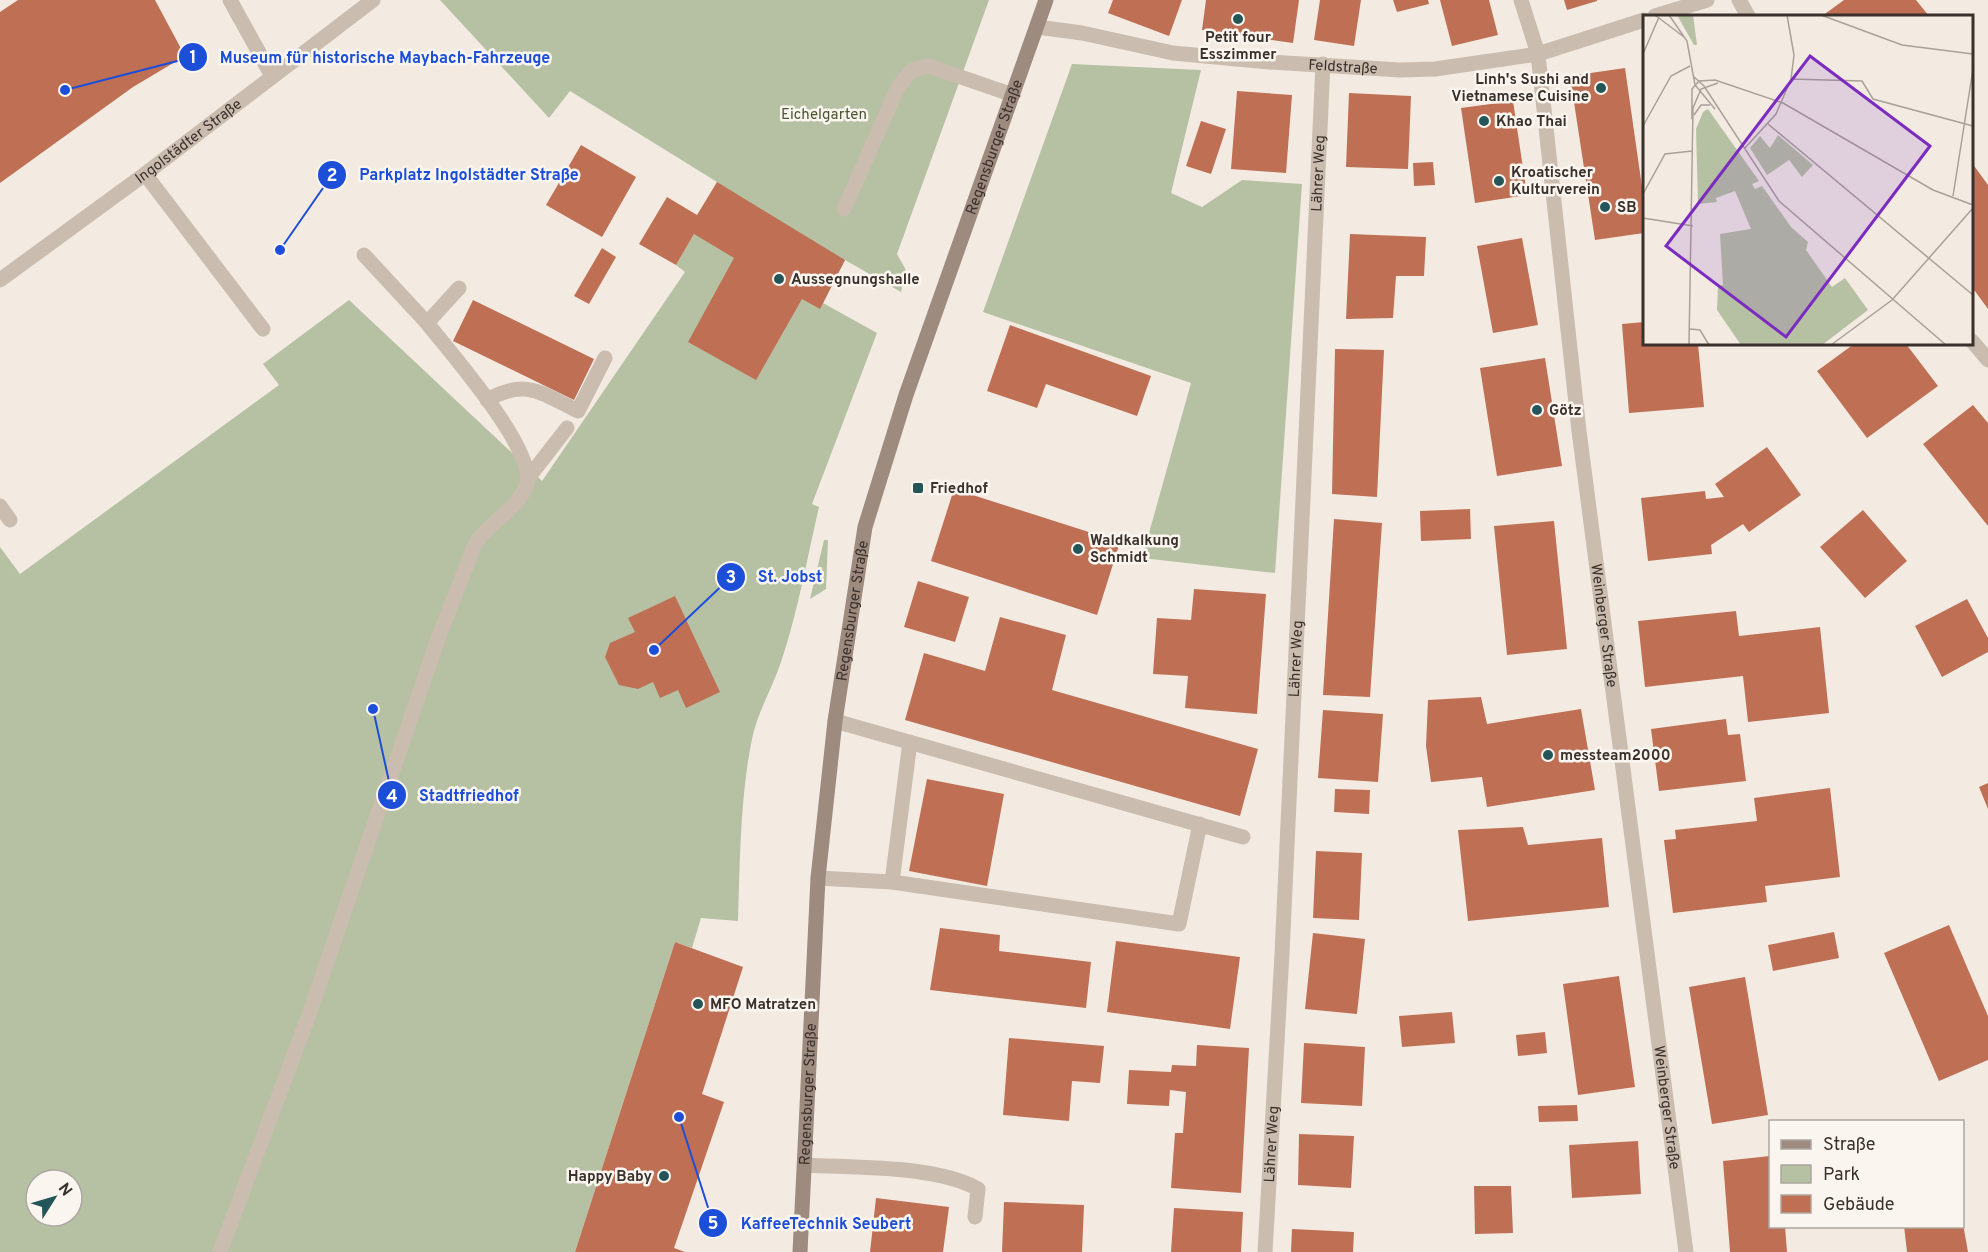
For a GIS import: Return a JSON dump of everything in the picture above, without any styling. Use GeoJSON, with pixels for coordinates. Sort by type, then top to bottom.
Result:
{"type":"FeatureCollection","features":[{"type":"Feature","properties":{"kind":"main road","name":"Regensburger Straße"},"geometry":{"type":"LineString","coordinates":[[800,1252],[818,878],[835,721],[855,609],[865,527],[875,490],[1046,0]]}},
{"type":"Feature","properties":{"kind":"street"},"geometry":{"type":"LineString","coordinates":[[230,0],[272,76]]}},
{"type":"Feature","properties":{"kind":"street","name":"Ingolstädter Straße"},"geometry":{"type":"LineString","coordinates":[[0,280],[145,174],[373,0]]}},
{"type":"Feature","properties":{"kind":"street","name":"Weinberger Straße"},"geometry":{"type":"LineString","coordinates":[[1521,0],[1538,54],[1579,431],[1686,1252]]}},
{"type":"Feature","properties":{"kind":"street"},"geometry":{"type":"LineString","coordinates":[[1658,15],[1707,0]]}},
{"type":"Feature","properties":{"kind":"street"},"geometry":{"type":"LineString","coordinates":[[1739,0],[1747,15]]}},
{"type":"Feature","properties":{"kind":"street","name":"Feldstraße"},"geometry":{"type":"LineString","coordinates":[[1037,27],[1082,33],[1173,52],[1269,62],[1400,70],[1435,69],[1538,54],[1643,20]]}},
{"type":"Feature","properties":{"kind":"street","name":"Lährer Weg"},"geometry":{"type":"LineString","coordinates":[[1265,1252],[1283,943],[1323,64]]}},
{"type":"Feature","properties":{"kind":"street"},"geometry":{"type":"LineString","coordinates":[[844,209],[898,87],[912,70],[929,66],[1013,95]]}},
{"type":"Feature","properties":{"kind":"street"},"geometry":{"type":"LineString","coordinates":[[145,174],[263,329]]}},
{"type":"Feature","properties":{"kind":"street"},"geometry":{"type":"LineString","coordinates":[[364,255],[427,323],[487,400],[522,453],[529,477]]}},
{"type":"Feature","properties":{"kind":"street"},"geometry":{"type":"LineString","coordinates":[[427,323],[459,288]]}},
{"type":"Feature","properties":{"kind":"street"},"geometry":{"type":"LineString","coordinates":[[1973,343],[1988,360]]}},
{"type":"Feature","properties":{"kind":"street"},"geometry":{"type":"LineString","coordinates":[[487,400],[502,391],[523,387],[578,411],[606,358]]}},
{"type":"Feature","properties":{"kind":"street"},"geometry":{"type":"LineString","coordinates":[[220,1252],[307,1020],[439,636],[475,544],[483,531],[513,507],[527,485],[529,477],[567,428]]}},
{"type":"Feature","properties":{"kind":"street"},"geometry":{"type":"LineString","coordinates":[[0,506],[10,520]]}},
{"type":"Feature","properties":{"kind":"street"},"geometry":{"type":"LineString","coordinates":[[835,721],[1243,837]]}},
{"type":"Feature","properties":{"kind":"street"},"geometry":{"type":"LineString","coordinates":[[892,882],[910,742]]}},
{"type":"Feature","properties":{"kind":"street"},"geometry":{"type":"LineString","coordinates":[[818,878],[892,882],[1179,924],[1200,824]]}},
{"type":"Feature","properties":{"kind":"street"},"geometry":{"type":"LineString","coordinates":[[805,1165],[939,1174],[964,1181],[978,1189],[975,1217]]}},
{"type":"Feature","properties":{"kind":"green space","name":"Eichelgarten"},"geometry":{"type":"Polygon","coordinates":[[[440,0],[989,0],[897,254],[906,270],[901,292],[845,260],[823,303],[877,333],[812,504],[819,507],[802,585],[781,662],[752,739],[743,807],[738,921],[701,918],[692,948],[675,942],[575,1252],[0,1252],[0,547],[20,574],[279,385],[263,364],[349,300],[542,481],[685,272],[676,265],[694,234],[717,182],[570,91],[549,118],[440,0]]]}},
{"type":"Feature","properties":{"kind":"green space"},"geometry":{"type":"Polygon","coordinates":[[[1072,64],[1201,70],[1171,193],[1202,207],[1242,180],[1302,184],[1275,573],[1142,558],[1191,383],[983,312],[1072,64]]]}},
{"type":"Feature","properties":{"kind":"green space"},"geometry":{"type":"Polygon","coordinates":[[[824,540],[828,540],[826,589],[810,599],[824,540]]]}},
{"type":"Feature","properties":{"kind":"building"},"geometry":{"type":"Polygon","coordinates":[[[18,0],[155,0],[185,56],[133,87],[0,183],[0,12],[18,0]]]}},
{"type":"Feature","properties":{"kind":"building"},"geometry":{"type":"Polygon","coordinates":[[[1113,0],[1182,0],[1169,36],[1108,13],[1113,0]]]}},
{"type":"Feature","properties":{"kind":"building"},"geometry":{"type":"Polygon","coordinates":[[[1206,0],[1299,0],[1293,43],[1202,30],[1206,0]]]}},
{"type":"Feature","properties":{"kind":"building"},"geometry":{"type":"Polygon","coordinates":[[[1320,0],[1361,0],[1354,46],[1314,40],[1320,0]]]}},
{"type":"Feature","properties":{"kind":"building"},"geometry":{"type":"Polygon","coordinates":[[[1393,0],[1428,0],[1429,4],[1397,12],[1393,0]]]}},
{"type":"Feature","properties":{"kind":"building"},"geometry":{"type":"Polygon","coordinates":[[[1440,0],[1489,0],[1498,35],[1452,46],[1440,0]]]}},
{"type":"Feature","properties":{"kind":"building"},"geometry":{"type":"Polygon","coordinates":[[[1564,0],[1597,0],[1597,1],[1567,10],[1564,0]]]}},
{"type":"Feature","properties":{"kind":"building"},"geometry":{"type":"Polygon","coordinates":[[[1844,0],[1916,0],[1928,15],[1823,15],[1844,0]]]}},
{"type":"Feature","properties":{"kind":"building"},"geometry":{"type":"Polygon","coordinates":[[[1625,68],[1643,194],[1643,233],[1595,240],[1570,76],[1625,68]]]}},
{"type":"Feature","properties":{"kind":"building"},"geometry":{"type":"Polygon","coordinates":[[[1237,91],[1292,95],[1286,173],[1231,169],[1237,91]]]}},
{"type":"Feature","properties":{"kind":"building"},"geometry":{"type":"Polygon","coordinates":[[[1349,93],[1411,96],[1408,169],[1346,167],[1349,93]]]}},
{"type":"Feature","properties":{"kind":"building"},"geometry":{"type":"Polygon","coordinates":[[[1513,101],[1527,195],[1475,203],[1461,108],[1513,101]]]}},
{"type":"Feature","properties":{"kind":"building"},"geometry":{"type":"Polygon","coordinates":[[[1201,121],[1226,129],[1211,174],[1186,166],[1201,121]]]}},
{"type":"Feature","properties":{"kind":"building"},"geometry":{"type":"Polygon","coordinates":[[[581,145],[636,177],[602,237],[546,205],[581,145]]]}},
{"type":"Feature","properties":{"kind":"building"},"geometry":{"type":"Polygon","coordinates":[[[1433,162],[1435,185],[1414,186],[1413,163],[1433,162]]]}},
{"type":"Feature","properties":{"kind":"building"},"geometry":{"type":"Polygon","coordinates":[[[1973,164],[1988,185],[1988,309],[1973,288],[1973,164]]]}},
{"type":"Feature","properties":{"kind":"building","name":"Aussegnungshalle"},"geometry":{"type":"Polygon","coordinates":[[[717,182],[845,260],[820,309],[802,299],[756,380],[688,342],[734,258],[694,234],[676,265],[639,244],[667,197],[697,215],[717,182]]]}},
{"type":"Feature","properties":{"kind":"building"},"geometry":{"type":"Polygon","coordinates":[[[1350,234],[1426,237],[1424,276],[1396,276],[1393,318],[1346,319],[1350,234]]]}},
{"type":"Feature","properties":{"kind":"building"},"geometry":{"type":"Polygon","coordinates":[[[1522,238],[1538,325],[1493,333],[1477,246],[1522,238]]]}},
{"type":"Feature","properties":{"kind":"building"},"geometry":{"type":"Polygon","coordinates":[[[602,248],[616,257],[589,304],[574,296],[602,248]]]}},
{"type":"Feature","properties":{"kind":"building"},"geometry":{"type":"Polygon","coordinates":[[[473,300],[594,359],[574,400],[453,341],[473,300]]]}},
{"type":"Feature","properties":{"kind":"building"},"geometry":{"type":"Polygon","coordinates":[[[1643,322],[1643,345],[1698,345],[1704,407],[1629,413],[1622,324],[1643,322]]]}},
{"type":"Feature","properties":{"kind":"building"},"geometry":{"type":"Polygon","coordinates":[[[1010,325],[1151,376],[1137,416],[1046,384],[1037,408],[987,391],[1010,325]]]}},
{"type":"Feature","properties":{"kind":"building"},"geometry":{"type":"Polygon","coordinates":[[[1853,345],[1907,345],[1938,386],[1867,438],[1817,371],[1853,345]]]}},
{"type":"Feature","properties":{"kind":"building"},"geometry":{"type":"Polygon","coordinates":[[[1335,349],[1384,350],[1377,497],[1332,494],[1335,349]]]}},
{"type":"Feature","properties":{"kind":"building"},"geometry":{"type":"Polygon","coordinates":[[[1545,358],[1562,466],[1497,476],[1480,368],[1545,358]]]}},
{"type":"Feature","properties":{"kind":"building"},"geometry":{"type":"Polygon","coordinates":[[[1973,405],[1988,423],[1988,526],[1923,444],[1973,405]]]}},
{"type":"Feature","properties":{"kind":"building"},"geometry":{"type":"Polygon","coordinates":[[[1767,447],[1801,495],[1749,532],[1743,524],[1711,545],[1712,554],[1648,561],[1641,498],[1705,491],[1706,499],[1724,497],[1715,484],[1767,447]]]}},
{"type":"Feature","properties":{"kind":"building"},"geometry":{"type":"Polygon","coordinates":[[[954,489],[1120,542],[1097,615],[931,561],[954,489]]]}},
{"type":"Feature","properties":{"kind":"building"},"geometry":{"type":"Polygon","coordinates":[[[1470,509],[1471,539],[1421,541],[1420,511],[1470,509]]]}},
{"type":"Feature","properties":{"kind":"building"},"geometry":{"type":"Polygon","coordinates":[[[1863,510],[1907,561],[1865,598],[1820,547],[1863,510]]]}},
{"type":"Feature","properties":{"kind":"building"},"geometry":{"type":"Polygon","coordinates":[[[1334,519],[1382,523],[1370,697],[1323,695],[1334,519]]]}},
{"type":"Feature","properties":{"kind":"building"},"geometry":{"type":"Polygon","coordinates":[[[1554,521],[1567,649],[1507,655],[1494,526],[1554,521]]]}},
{"type":"Feature","properties":{"kind":"building"},"geometry":{"type":"Polygon","coordinates":[[[918,581],[969,597],[955,642],[904,627],[918,581]]]}},
{"type":"Feature","properties":{"kind":"building"},"geometry":{"type":"Polygon","coordinates":[[[1194,589],[1266,594],[1257,714],[1185,708],[1188,676],[1153,674],[1157,618],[1191,620],[1194,589]]]}},
{"type":"Feature","properties":{"kind":"building"},"geometry":{"type":"Polygon","coordinates":[[[675,596],[720,692],[686,708],[678,690],[660,698],[653,682],[638,689],[619,685],[605,657],[610,643],[635,632],[628,618],[675,596]]]}},
{"type":"Feature","properties":{"kind":"building"},"geometry":{"type":"Polygon","coordinates":[[[1967,599],[1988,638],[1988,652],[1942,677],[1915,626],[1967,599]]]}},
{"type":"Feature","properties":{"kind":"building"},"geometry":{"type":"Polygon","coordinates":[[[1736,611],[1739,636],[1820,627],[1829,713],[1748,722],[1743,676],[1645,687],[1638,621],[1736,611]]]}},
{"type":"Feature","properties":{"kind":"building"},"geometry":{"type":"Polygon","coordinates":[[[1000,617],[1066,635],[1052,690],[1258,749],[1240,816],[905,720],[924,653],[985,671],[1000,617]]]}},
{"type":"Feature","properties":{"kind":"building"},"geometry":{"type":"Polygon","coordinates":[[[1481,697],[1487,724],[1581,709],[1595,790],[1487,807],[1482,777],[1431,782],[1426,746],[1428,700],[1481,697]]]}},
{"type":"Feature","properties":{"kind":"building"},"geometry":{"type":"Polygon","coordinates":[[[1323,710],[1383,714],[1378,782],[1318,778],[1323,710]]]}},
{"type":"Feature","properties":{"kind":"building"},"geometry":{"type":"Polygon","coordinates":[[[1726,719],[1728,735],[1740,734],[1746,781],[1659,791],[1651,729],[1726,719]]]}},
{"type":"Feature","properties":{"kind":"building"},"geometry":{"type":"Polygon","coordinates":[[[927,779],[1004,794],[987,886],[909,871],[927,779]]]}},
{"type":"Feature","properties":{"kind":"building"},"geometry":{"type":"Polygon","coordinates":[[[1988,783],[1988,809],[1979,787],[1988,783]]]}},
{"type":"Feature","properties":{"kind":"building"},"geometry":{"type":"Polygon","coordinates":[[[1830,788],[1840,877],[1765,886],[1767,902],[1673,913],[1664,840],[1676,839],[1675,830],[1757,821],[1754,798],[1830,788]]]}},
{"type":"Feature","properties":{"kind":"building"},"geometry":{"type":"Polygon","coordinates":[[[1335,789],[1370,790],[1369,814],[1334,812],[1335,789]]]}},
{"type":"Feature","properties":{"kind":"building"},"geometry":{"type":"Polygon","coordinates":[[[1523,827],[1528,845],[1602,838],[1609,907],[1468,921],[1458,830],[1523,827]]]}},
{"type":"Feature","properties":{"kind":"building"},"geometry":{"type":"Polygon","coordinates":[[[1316,851],[1362,853],[1359,920],[1313,918],[1316,851]]]}},
{"type":"Feature","properties":{"kind":"building"},"geometry":{"type":"Polygon","coordinates":[[[1949,925],[1988,1016],[1988,1060],[1939,1081],[1884,953],[1949,925]]]}},
{"type":"Feature","properties":{"kind":"building"},"geometry":{"type":"Polygon","coordinates":[[[940,928],[1000,935],[999,951],[1091,962],[1086,1008],[930,990],[940,928]]]}},
{"type":"Feature","properties":{"kind":"building"},"geometry":{"type":"Polygon","coordinates":[[[1834,932],[1839,958],[1773,971],[1768,945],[1834,932]]]}},
{"type":"Feature","properties":{"kind":"building"},"geometry":{"type":"Polygon","coordinates":[[[1313,933],[1365,939],[1357,1014],[1305,1009],[1313,933]]]}},
{"type":"Feature","properties":{"kind":"building"},"geometry":{"type":"Polygon","coordinates":[[[1116,941],[1240,957],[1230,1029],[1107,1012],[1116,941]]]}},
{"type":"Feature","properties":{"kind":"building"},"geometry":{"type":"Polygon","coordinates":[[[675,942],[743,967],[702,1094],[724,1102],[674,1248],[685,1252],[575,1252],[675,942]]]}},
{"type":"Feature","properties":{"kind":"building"},"geometry":{"type":"Polygon","coordinates":[[[1619,976],[1635,1087],[1578,1095],[1563,984],[1619,976]]]}},
{"type":"Feature","properties":{"kind":"building"},"geometry":{"type":"Polygon","coordinates":[[[1745,977],[1768,1115],[1712,1124],[1689,987],[1745,977]]]}},
{"type":"Feature","properties":{"kind":"building"},"geometry":{"type":"Polygon","coordinates":[[[1452,1012],[1455,1043],[1402,1047],[1399,1016],[1452,1012]]]}},
{"type":"Feature","properties":{"kind":"building"},"geometry":{"type":"Polygon","coordinates":[[[1545,1032],[1547,1053],[1518,1056],[1516,1035],[1545,1032]]]}},
{"type":"Feature","properties":{"kind":"building"},"geometry":{"type":"Polygon","coordinates":[[[1009,1038],[1104,1046],[1100,1083],[1072,1081],[1069,1121],[1003,1115],[1009,1038]]]}},
{"type":"Feature","properties":{"kind":"building"},"geometry":{"type":"Polygon","coordinates":[[[1304,1043],[1365,1047],[1362,1106],[1301,1103],[1304,1043]]]}},
{"type":"Feature","properties":{"kind":"building"},"geometry":{"type":"Polygon","coordinates":[[[1197,1045],[1249,1048],[1241,1193],[1171,1188],[1175,1133],[1183,1133],[1186,1092],[1170,1090],[1169,1106],[1127,1104],[1129,1070],[1171,1072],[1172,1065],[1196,1066],[1197,1045]]]}},
{"type":"Feature","properties":{"kind":"building"},"geometry":{"type":"Polygon","coordinates":[[[1577,1105],[1578,1121],[1539,1122],[1538,1106],[1577,1105]]]}},
{"type":"Feature","properties":{"kind":"building"},"geometry":{"type":"Polygon","coordinates":[[[1299,1134],[1354,1136],[1351,1188],[1298,1185],[1299,1134]]]}},
{"type":"Feature","properties":{"kind":"building"},"geometry":{"type":"Polygon","coordinates":[[[1638,1141],[1641,1194],[1572,1198],[1569,1145],[1638,1141]]]}},
{"type":"Feature","properties":{"kind":"building"},"geometry":{"type":"Polygon","coordinates":[[[1769,1156],[1769,1228],[1785,1228],[1787,1252],[1730,1252],[1723,1161],[1769,1156]]]}},
{"type":"Feature","properties":{"kind":"building"},"geometry":{"type":"Polygon","coordinates":[[[1474,1186],[1511,1186],[1513,1233],[1475,1234],[1474,1186]]]}},
{"type":"Feature","properties":{"kind":"building"},"geometry":{"type":"Polygon","coordinates":[[[876,1198],[949,1207],[943,1252],[870,1252],[876,1198]]]}},
{"type":"Feature","properties":{"kind":"building"},"geometry":{"type":"Polygon","coordinates":[[[1004,1202],[1084,1205],[1082,1252],[1002,1252],[1004,1202]]]}},
{"type":"Feature","properties":{"kind":"building"},"geometry":{"type":"Polygon","coordinates":[[[1174,1208],[1243,1212],[1241,1252],[1171,1252],[1174,1208]]]}},
{"type":"Feature","properties":{"kind":"building"},"geometry":{"type":"Polygon","coordinates":[[[1904,1228],[1964,1228],[1968,1252],[1907,1252],[1904,1228]]]}},
{"type":"Feature","properties":{"kind":"building"},"geometry":{"type":"Polygon","coordinates":[[[1292,1229],[1354,1232],[1353,1252],[1291,1252],[1292,1229]]]}},
{"type":"Feature","properties":{"kind":"place","name":"Petit four Esszimmer"},"geometry":{"type":"Point","coordinates":[1238,19]}},
{"type":"Feature","properties":{"kind":"place","name":"Linh's Sushi and Vietnamese Cuisine"},"geometry":{"type":"Point","coordinates":[1601,88]}},
{"type":"Feature","properties":{"kind":"place","name":"Museum für historische Maybach-Fahrzeuge"},"geometry":{"type":"Point","coordinates":[65,90]}},
{"type":"Feature","properties":{"kind":"place","name":"Khao Thai"},"geometry":{"type":"Point","coordinates":[1484,121]}},
{"type":"Feature","properties":{"kind":"place","name":"Kroatischer Kulturverein"},"geometry":{"type":"Point","coordinates":[1499,181]}},
{"type":"Feature","properties":{"kind":"place","name":"SB"},"geometry":{"type":"Point","coordinates":[1605,207]}},
{"type":"Feature","properties":{"kind":"place","name":"Parkplatz Ingolstädter Straße"},"geometry":{"type":"Point","coordinates":[280,250]}},
{"type":"Feature","properties":{"kind":"place","name":"Aussegnungshalle"},"geometry":{"type":"Point","coordinates":[779,279]}},
{"type":"Feature","properties":{"kind":"place","name":"Götz"},"geometry":{"type":"Point","coordinates":[1537,410]}},
{"type":"Feature","properties":{"kind":"place","name":"Friedhof"},"geometry":{"type":"Point","coordinates":[918,488]}},
{"type":"Feature","properties":{"kind":"place","name":"Waldkalkung Schmidt"},"geometry":{"type":"Point","coordinates":[1078,549]}},
{"type":"Feature","properties":{"kind":"place","name":"St. Jobst"},"geometry":{"type":"Point","coordinates":[654,650]}},
{"type":"Feature","properties":{"kind":"place","name":"Stadtfriedhof"},"geometry":{"type":"Point","coordinates":[373,709]}},
{"type":"Feature","properties":{"kind":"place","name":"messteam2000"},"geometry":{"type":"Point","coordinates":[1548,755]}},
{"type":"Feature","properties":{"kind":"place","name":"MFO Matratzen"},"geometry":{"type":"Point","coordinates":[698,1004]}},
{"type":"Feature","properties":{"kind":"place","name":"KaffeeTechnik Seubert"},"geometry":{"type":"Point","coordinates":[679,1117]}},
{"type":"Feature","properties":{"kind":"place","name":"Happy Baby"},"geometry":{"type":"Point","coordinates":[664,1176]}}]}
